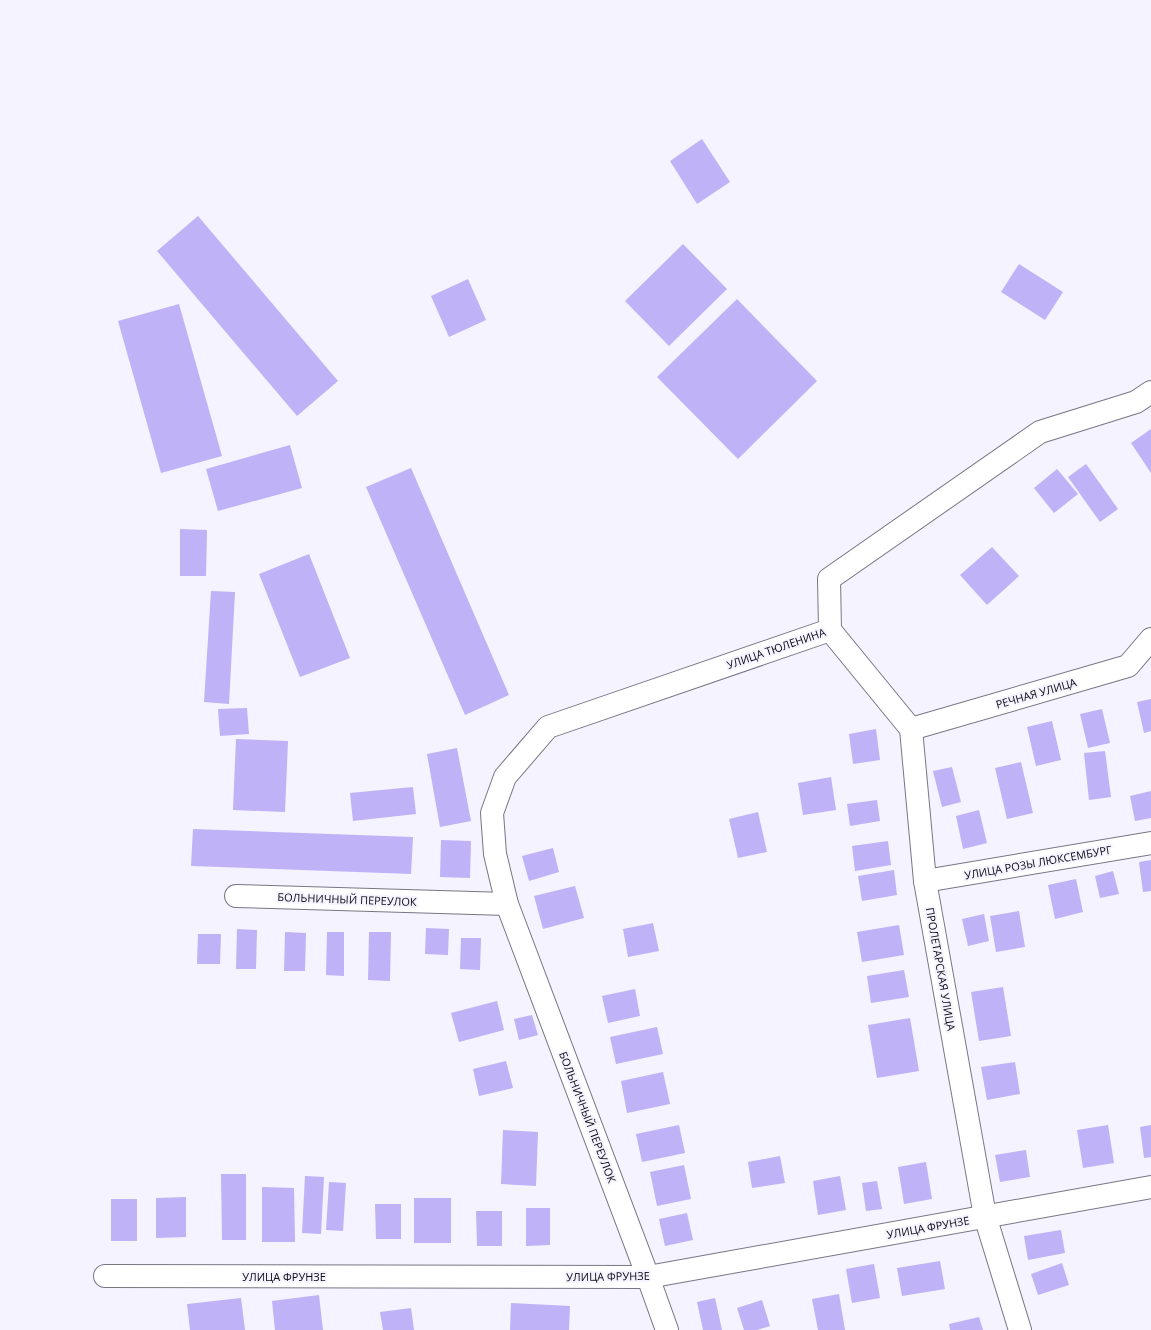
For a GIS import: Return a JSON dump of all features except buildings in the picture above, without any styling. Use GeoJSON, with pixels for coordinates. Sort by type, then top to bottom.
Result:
{"type":"FeatureCollection","features":[{"type":"Feature","properties":{"kind":"street","name":"УЛИЦА ТЮЛЕНИНА"},"geometry":{"type":"LineString","coordinates":[[495,854],[492,813],[505,777],[548,726],[830,630],[829,579],[1040,432],[1136,402],[1151,392]]}},
{"type":"Feature","properties":{"kind":"street"},"geometry":{"type":"LineString","coordinates":[[830,630],[911,729]]}},
{"type":"Feature","properties":{"kind":"street"},"geometry":{"type":"LineString","coordinates":[[1128,666],[1151,639]]}},
{"type":"Feature","properties":{"kind":"street","name":"РЕЧНАЯ УЛИЦА"},"geometry":{"type":"LineString","coordinates":[[911,729],[1128,666],[1151,663]]}},
{"type":"Feature","properties":{"kind":"street","name":"ПРОЛЕТАРСКАЯ УЛИЦА"},"geometry":{"type":"LineString","coordinates":[[911,729],[925,881],[984,1216],[1020,1330]]}},
{"type":"Feature","properties":{"kind":"street","name":"УЛИЦА РОЗЫ ЛЮКСЕМБУРГ"},"geometry":{"type":"LineString","coordinates":[[925,881],[1151,843]]}},
{"type":"Feature","properties":{"kind":"street","name":"БОЛЬНИЧНЫЙ ПЕРЕУЛОК"},"geometry":{"type":"LineString","coordinates":[[495,854],[506,904],[648,1276],[667,1330]]}},
{"type":"Feature","properties":{"kind":"street","name":"БОЛЬНИЧНЫЙ ПЕРЕУЛОК"},"geometry":{"type":"LineString","coordinates":[[236,896],[506,904]]}},
{"type":"Feature","properties":{"kind":"street","name":"УЛИЦА ФРУНЗЕ"},"geometry":{"type":"LineString","coordinates":[[105,1276],[648,1276],[1151,1187]]}}]}
